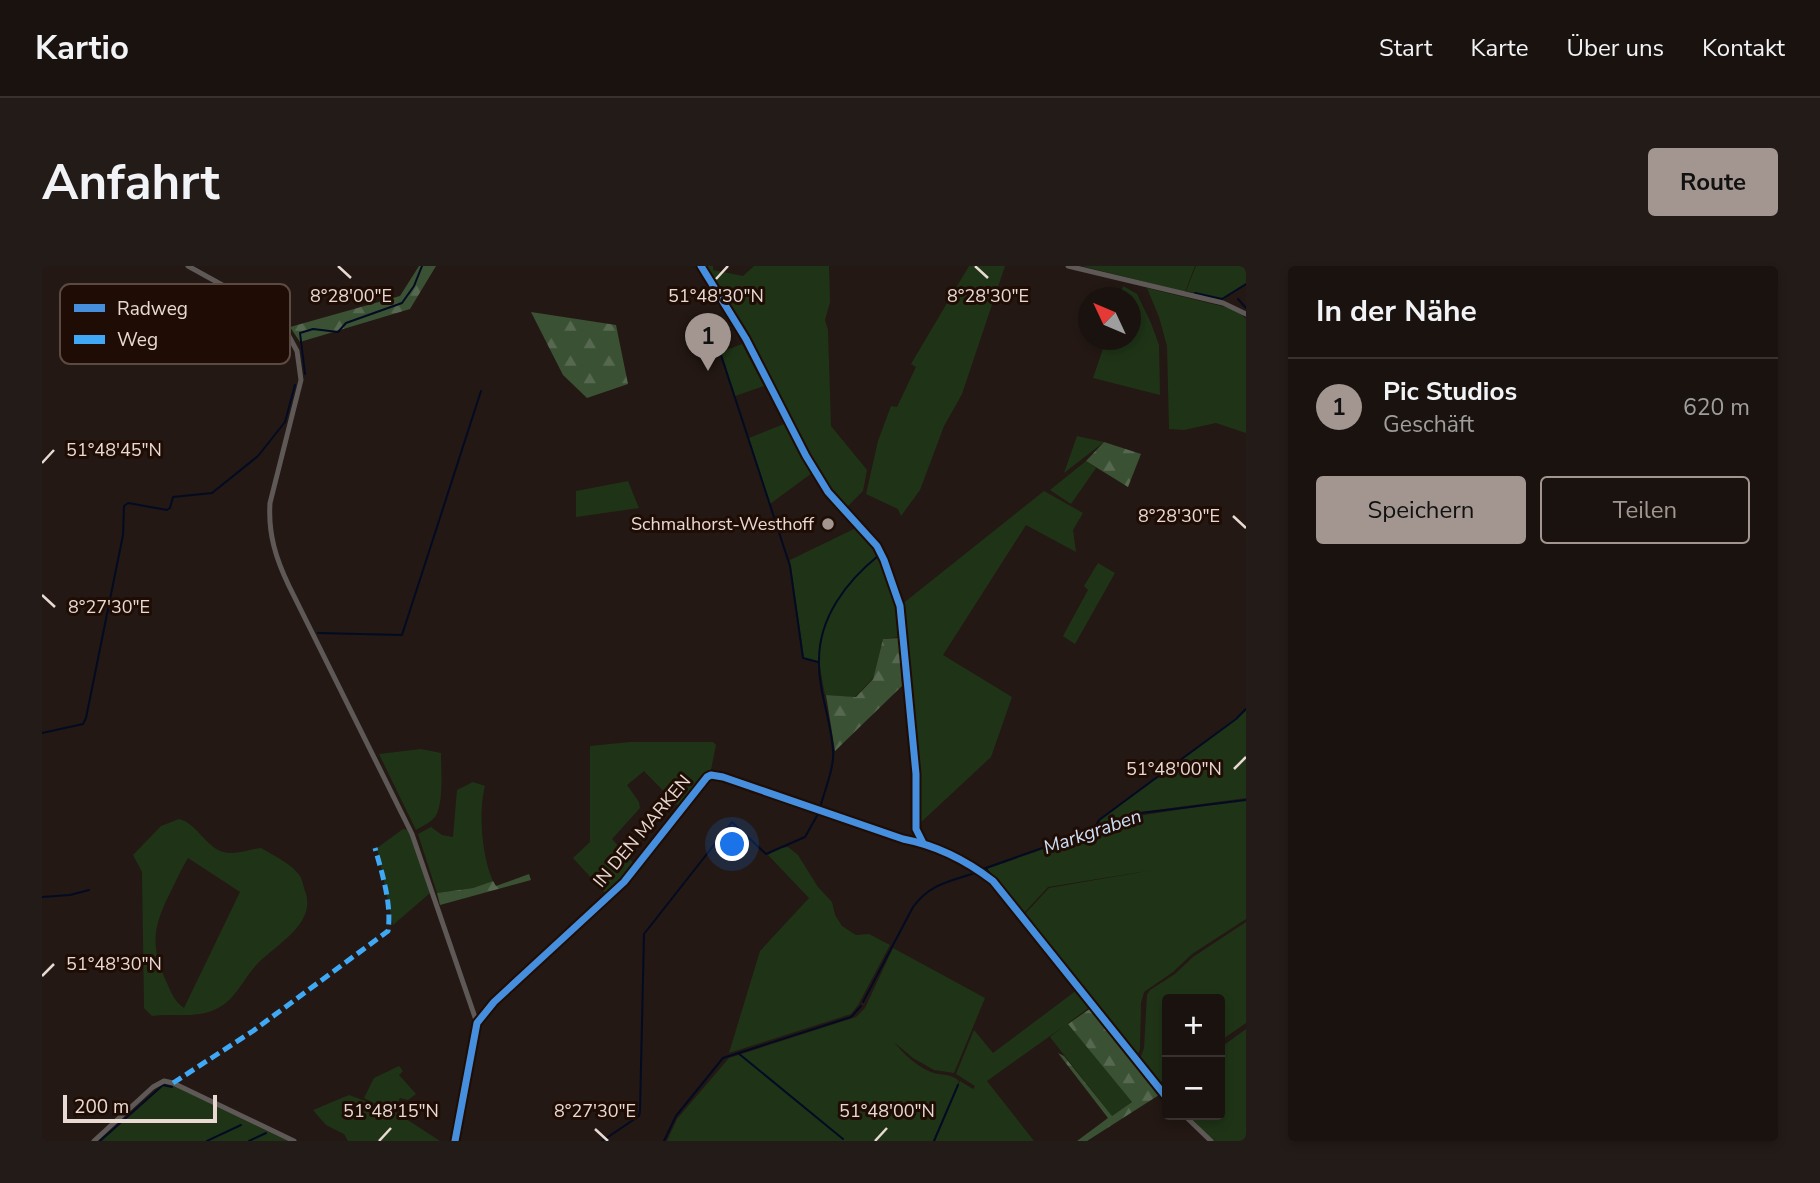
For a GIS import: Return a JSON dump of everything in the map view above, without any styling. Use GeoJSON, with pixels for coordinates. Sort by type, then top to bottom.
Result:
{"type":"FeatureCollection","features":[{"type":"Feature","properties":{"kind":"street"},"geometry":{"type":"LineString","coordinates":[[188,266],[220,284]]}},
{"type":"Feature","properties":{"kind":"street"},"geometry":{"type":"LineString","coordinates":[[701,266],[746,338],[806,456],[828,492],[877,546],[884,559],[900,606],[916,774],[916,829],[923,843]]}},
{"type":"Feature","properties":{"kind":"street"},"geometry":{"type":"LineString","coordinates":[[1068,266],[1223,303],[1246,314]]}},
{"type":"Feature","properties":{"kind":"street"},"geometry":{"type":"LineString","coordinates":[[290,339],[296,351],[301,380],[270,503],[272,544],[289,586],[412,834],[477,1023],[455,1141]]}},
{"type":"Feature","properties":{"kind":"street","name":"IN DEN MARKEN"},"geometry":{"type":"LineString","coordinates":[[477,1023],[494,1002],[624,882],[711,775],[923,843],[975,868],[993,881],[1162,1092]]}},
{"type":"Feature","properties":{"kind":"street"},"geometry":{"type":"LineString","coordinates":[[904,839],[916,829]]}},
{"type":"Feature","properties":{"kind":"street"},"geometry":{"type":"LineString","coordinates":[[94,1141],[163,1081],[173,1083],[294,1141]]}},
{"type":"Feature","properties":{"kind":"street"},"geometry":{"type":"LineString","coordinates":[[1189,1120],[1211,1141]]}},
{"type":"Feature","properties":{"kind":"green space"},"geometry":{"type":"Polygon","coordinates":[[[419,266],[436,266],[410,309],[300,342],[290,327],[400,296],[419,266]]]}},
{"type":"Feature","properties":{"kind":"green space"},"geometry":{"type":"Polygon","coordinates":[[[705,266],[743,276],[754,266],[829,266],[830,302],[825,320],[828,330],[831,426],[867,470],[863,491],[847,507],[805,448],[749,340],[705,266]]]}},
{"type":"Feature","properties":{"kind":"green space"},"geometry":{"type":"Polygon","coordinates":[[[969,266],[1005,266],[962,394],[944,426],[920,490],[901,516],[898,509],[866,494],[878,441],[891,406],[897,407],[916,367],[911,364],[969,266]]]}},
{"type":"Feature","properties":{"kind":"green space"},"geometry":{"type":"Polygon","coordinates":[[[1082,266],[1195,266],[1185,292],[1082,266]]]}},
{"type":"Feature","properties":{"kind":"green space"},"geometry":{"type":"Polygon","coordinates":[[[1196,266],[1246,266],[1246,284],[1222,299],[1186,291],[1196,266]]]}},
{"type":"Feature","properties":{"kind":"green space"},"geometry":{"type":"Polygon","coordinates":[[[1147,288],[1238,311],[1246,319],[1246,433],[1216,423],[1184,430],[1169,429],[1167,346],[1147,288]]]}},
{"type":"Feature","properties":{"kind":"green space"},"geometry":{"type":"Polygon","coordinates":[[[1141,302],[1159,345],[1160,395],[1093,378],[1103,350],[1141,350],[1141,302]]]}},
{"type":"Feature","properties":{"kind":"green space"},"geometry":{"type":"Polygon","coordinates":[[[531,312],[616,325],[628,384],[587,398],[563,375],[531,312]]]}},
{"type":"Feature","properties":{"kind":"green space"},"geometry":{"type":"Polygon","coordinates":[[[742,344],[764,386],[735,396],[721,352],[742,344]]]}},
{"type":"Feature","properties":{"kind":"green space"},"geometry":{"type":"Polygon","coordinates":[[[784,424],[812,473],[770,504],[749,438],[784,424]]]}},
{"type":"Feature","properties":{"kind":"green space"},"geometry":{"type":"Polygon","coordinates":[[[1077,436],[1104,442],[1064,473],[1077,436]]]}},
{"type":"Feature","properties":{"kind":"green space"},"geometry":{"type":"Polygon","coordinates":[[[1104,442],[1141,454],[1128,487],[1086,461],[1104,442]]]}},
{"type":"Feature","properties":{"kind":"green space"},"geometry":{"type":"Polygon","coordinates":[[[1086,461],[1096,468],[1071,504],[1050,490],[1086,461]]]}},
{"type":"Feature","properties":{"kind":"green space"},"geometry":{"type":"Polygon","coordinates":[[[628,481],[639,508],[576,517],[576,491],[628,481]]]}},
{"type":"Feature","properties":{"kind":"green space"},"geometry":{"type":"Polygon","coordinates":[[[1044,491],[1083,513],[1073,530],[1076,552],[1026,525],[943,655],[1012,697],[991,757],[918,825],[901,605],[1044,491]]]}},
{"type":"Feature","properties":{"kind":"green space"},"geometry":{"type":"Polygon","coordinates":[[[856,528],[875,551],[888,578],[899,637],[883,639],[873,678],[855,697],[825,695],[819,662],[804,658],[790,560],[856,528]]]}},
{"type":"Feature","properties":{"kind":"green space"},"geometry":{"type":"Polygon","coordinates":[[[1098,563],[1115,573],[1075,644],[1063,636],[1088,590],[1084,586],[1098,563]]]}},
{"type":"Feature","properties":{"kind":"green space"},"geometry":{"type":"Polygon","coordinates":[[[899,638],[902,686],[835,751],[826,695],[856,697],[873,679],[883,639],[899,638]]]}},
{"type":"Feature","properties":{"kind":"green space"},"geometry":{"type":"Polygon","coordinates":[[[1246,710],[1246,798],[1141,812],[1098,826],[1101,820],[1246,710]]]}},
{"type":"Feature","properties":{"kind":"green space"},"geometry":{"type":"Polygon","coordinates":[[[630,742],[713,742],[716,745],[710,775],[680,808],[644,771],[627,785],[640,808],[612,839],[635,865],[607,895],[573,858],[590,842],[590,746],[630,742]]]}},
{"type":"Feature","properties":{"kind":"green space"},"geometry":{"type":"Polygon","coordinates":[[[421,749],[441,753],[441,795],[435,817],[416,830],[379,754],[421,749]]]}},
{"type":"Feature","properties":{"kind":"green space"},"geometry":{"type":"Polygon","coordinates":[[[473,782],[485,786],[482,834],[493,881],[473,888],[437,893],[418,834],[431,827],[442,835],[453,837],[457,790],[473,782]]]}},
{"type":"Feature","properties":{"kind":"green space"},"geometry":{"type":"Polygon","coordinates":[[[1246,801],[1246,919],[1192,954],[1173,972],[1144,992],[1138,1054],[1025,914],[1049,888],[1153,870],[1048,887],[1024,913],[987,869],[1138,816],[1246,801]]]}},
{"type":"Feature","properties":{"kind":"green space"},"geometry":{"type":"Polygon","coordinates":[[[179,819],[223,852],[235,853],[261,848],[297,872],[305,891],[306,912],[294,931],[253,968],[229,1000],[216,1009],[201,1014],[152,1016],[144,1008],[142,872],[133,855],[161,826],[179,819]],[[188,858],[176,880],[160,916],[156,946],[157,957],[170,989],[184,1008],[240,892],[188,858]]]}},
{"type":"Feature","properties":{"kind":"green space"},"geometry":{"type":"Polygon","coordinates":[[[403,829],[408,830],[411,837],[430,893],[393,925],[377,848],[403,829]]]}},
{"type":"Feature","properties":{"kind":"green space"},"geometry":{"type":"Polygon","coordinates":[[[788,847],[798,855],[818,887],[832,902],[835,915],[842,926],[856,935],[869,934],[890,945],[851,1014],[729,1053],[760,951],[809,898],[768,855],[779,848],[788,847]]]}},
{"type":"Feature","properties":{"kind":"green space"},"geometry":{"type":"Polygon","coordinates":[[[529,874],[531,880],[440,905],[437,893],[473,888],[493,881],[496,886],[529,874]]]}},
{"type":"Feature","properties":{"kind":"green space"},"geometry":{"type":"Polygon","coordinates":[[[1246,922],[1246,1023],[1225,1038],[1225,994],[1162,994],[1162,1081],[1159,1083],[1140,1059],[1144,1048],[1147,995],[1193,957],[1246,922]]]}},
{"type":"Feature","properties":{"kind":"green space"},"geometry":{"type":"Polygon","coordinates":[[[893,948],[985,998],[954,1073],[934,1070],[913,1058],[894,1042],[920,1066],[959,1081],[933,1141],[667,1141],[677,1119],[729,1058],[856,1017],[865,1008],[893,948]]]}},
{"type":"Feature","properties":{"kind":"green space"},"geometry":{"type":"Polygon","coordinates":[[[1077,990],[1090,1007],[1068,1023],[1132,1102],[1112,1116],[1050,1037],[1064,1026],[987,1081],[1034,1141],[935,1141],[960,1081],[973,1089],[975,1086],[956,1074],[974,1030],[993,1053],[1077,990]]]}},
{"type":"Feature","properties":{"kind":"green space"},"geometry":{"type":"Polygon","coordinates":[[[1091,1008],[1159,1095],[1087,1141],[1077,1141],[1108,1118],[1058,1053],[1064,1056],[1112,1116],[1132,1102],[1068,1024],[1091,1008]]]}},
{"type":"Feature","properties":{"kind":"green space"},"geometry":{"type":"Polygon","coordinates":[[[1246,1029],[1246,1141],[1214,1141],[1193,1120],[1225,1120],[1225,1044],[1246,1029]]]}},
{"type":"Feature","properties":{"kind":"green space"},"geometry":{"type":"Polygon","coordinates":[[[399,1066],[403,1071],[399,1075],[416,1094],[408,1100],[400,1098],[394,1111],[440,1141],[348,1141],[344,1134],[326,1125],[313,1110],[349,1095],[379,1106],[364,1098],[374,1078],[399,1066]]]}},
{"type":"Feature","properties":{"kind":"green space"},"geometry":{"type":"Polygon","coordinates":[[[164,1085],[174,1086],[288,1141],[101,1141],[164,1085]]]}},
{"type":"Feature","properties":{"kind":"waterway"},"geometry":{"type":"LineString","coordinates":[[305,374],[300,333],[313,329],[338,332],[346,323],[402,303],[414,286],[422,266]]}},
{"type":"Feature","properties":{"kind":"waterway"},"geometry":{"type":"LineString","coordinates":[[1195,293],[1222,299],[1246,284]]}},
{"type":"Feature","properties":{"kind":"waterway"},"geometry":{"type":"LineString","coordinates":[[1238,299],[1246,308]]}},
{"type":"Feature","properties":{"kind":"waterway"},"geometry":{"type":"LineString","coordinates":[[720,352],[790,566],[803,658],[818,662]]}},
{"type":"Feature","properties":{"kind":"waterway"},"geometry":{"type":"LineString","coordinates":[[42,733],[83,724],[86,718],[123,535],[124,506],[128,503],[167,510],[173,497],[212,493],[258,456],[285,422],[295,385]]}},
{"type":"Feature","properties":{"kind":"waterway"},"geometry":{"type":"LineString","coordinates":[[318,633],[402,635],[481,391]]}},
{"type":"Feature","properties":{"kind":"waterway"},"geometry":{"type":"LineString","coordinates":[[820,808],[833,756],[820,682],[820,644],[829,615],[837,601],[856,577],[878,556]]}},
{"type":"Feature","properties":{"kind":"waterway"},"geometry":{"type":"LineString","coordinates":[[1094,829],[1099,820],[1246,709]]}},
{"type":"Feature","properties":{"kind":"waterway","name":"Markgraben"},"geometry":{"type":"LineString","coordinates":[[983,869],[1141,813],[1246,800]]}},
{"type":"Feature","properties":{"kind":"waterway"},"geometry":{"type":"LineString","coordinates":[[602,1141],[639,1116],[644,934],[732,822],[766,854],[805,837],[818,814]]}},
{"type":"Feature","properties":{"kind":"waterway"},"geometry":{"type":"LineString","coordinates":[[986,869],[1130,1047]]}},
{"type":"Feature","properties":{"kind":"waterway","name":"Markgraben"},"geometry":{"type":"LineString","coordinates":[[863,1002],[919,899],[940,885],[975,873]]}},
{"type":"Feature","properties":{"kind":"waterway"},"geometry":{"type":"LineString","coordinates":[[42,897],[70,895],[89,890]]}},
{"type":"Feature","properties":{"kind":"waterway","name":"Markgraben"},"geometry":{"type":"LineString","coordinates":[[664,1141],[676,1116],[723,1058],[851,1017],[861,1006]]}},
{"type":"Feature","properties":{"kind":"waterway"},"geometry":{"type":"LineString","coordinates":[[738,1053],[843,1139]]}},
{"type":"Feature","properties":{"kind":"waterway"},"geometry":{"type":"LineString","coordinates":[[1141,1061],[1149,1071]]}},
{"type":"Feature","properties":{"kind":"waterway"},"geometry":{"type":"LineString","coordinates":[[100,1141],[163,1085],[172,1087]]}},
{"type":"Feature","properties":{"kind":"waterway"},"geometry":{"type":"LineString","coordinates":[[934,1141],[958,1085]]}},
{"type":"Feature","properties":{"kind":"waterway"},"geometry":{"type":"LineString","coordinates":[[207,1141],[241,1125]]}},
{"type":"Feature","properties":{"kind":"waterway"},"geometry":{"type":"LineString","coordinates":[[249,1141],[266,1133]]}},
{"type":"Feature","properties":{"kind":"marked path"},"geometry":{"type":"LineString","coordinates":[[173,1083],[253,1031],[388,931],[387,899],[375,848]]}},
{"type":"Feature","properties":{"kind":"cycle path"},"geometry":{"type":"LineString","coordinates":[[701,266],[746,339],[806,456],[828,492],[877,546],[884,560],[900,606],[916,774],[916,829],[923,843]]}},
{"type":"Feature","properties":{"kind":"cycle path"},"geometry":{"type":"LineString","coordinates":[[455,1141],[477,1023],[494,1002],[624,882],[711,775],[927,845],[962,861],[993,881],[1162,1092]]}},
{"type":"Feature","properties":{"kind":"place","name":"Pic Studios"},"geometry":{"type":"Point","coordinates":[708,371]}},
{"type":"Feature","properties":{"kind":"place","name":"Schmalhorst-Westhoff"},"geometry":{"type":"Point","coordinates":[828,524]}}]}
